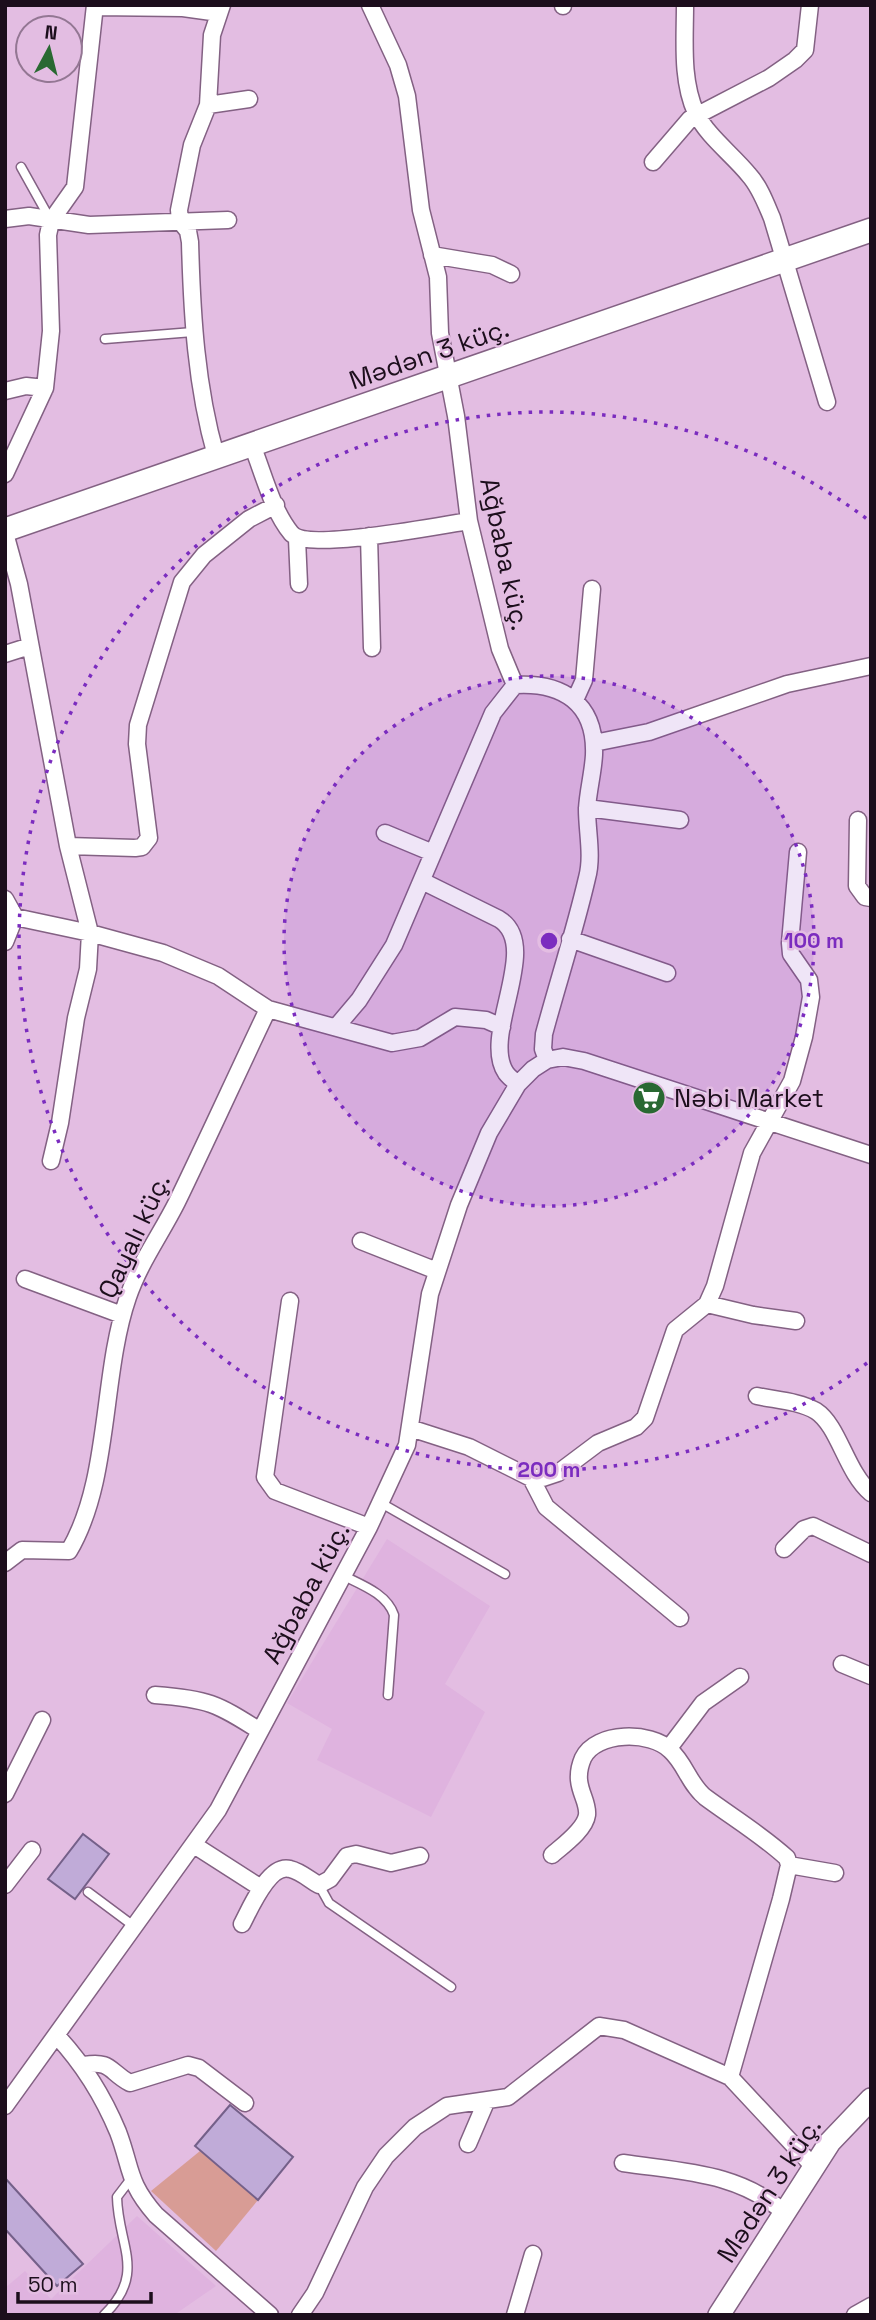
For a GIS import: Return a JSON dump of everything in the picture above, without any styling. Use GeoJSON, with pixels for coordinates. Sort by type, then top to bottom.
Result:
{"type":"FeatureCollection","features":[{"type":"Feature","properties":{"kind":"main road","name":"Mədən 3 küç."},"geometry":{"type":"LineString","coordinates":[[5,532],[216,456],[449,378],[871,230]]}},
{"type":"Feature","properties":{"kind":"street","name":"Ağbaba küç."},"geometry":{"type":"LineString","coordinates":[[370,5],[398,65],[407,96],[421,210],[438,277],[440,333],[469,521],[500,649],[515,685]]}},
{"type":"Feature","properties":{"kind":"street"},"geometry":{"type":"LineString","coordinates":[[685,5],[687,80],[697,116],[751,177],[772,218],[827,402]]}},
{"type":"Feature","properties":{"kind":"street"},"geometry":{"type":"LineString","coordinates":[[653,162],[679,130],[697,116],[769,78],[805,50],[810,5]]}},
{"type":"Feature","properties":{"kind":"street"},"geometry":{"type":"LineString","coordinates":[[5,474],[44,388],[51,331],[47,247],[51,221],[75,187],[95,6],[221,9],[212,35],[208,105],[187,161],[179,210],[180,221],[190,243],[193,332],[205,418],[216,456]]}},
{"type":"Feature","properties":{"kind":"street"},"geometry":{"type":"LineString","coordinates":[[208,105],[249,99]]}},
{"type":"Feature","properties":{"kind":"street"},"geometry":{"type":"LineString","coordinates":[[5,219],[29,216],[89,225],[228,220]]}},
{"type":"Feature","properties":{"kind":"street"},"geometry":{"type":"LineString","coordinates":[[432,255],[492,265],[511,274]]}},
{"type":"Feature","properties":{"kind":"street"},"geometry":{"type":"LineString","coordinates":[[5,391],[26,386],[44,388]]}},
{"type":"Feature","properties":{"kind":"street"},"geometry":{"type":"LineString","coordinates":[[252,445],[276,505],[290,533],[297,539],[311,541],[369,536],[469,521]]}},
{"type":"Feature","properties":{"kind":"street"},"geometry":{"type":"LineString","coordinates":[[68,846],[135,848],[142,847],[149,838],[137,744],[138,725],[178,592],[204,555],[248,519],[276,505]]}},
{"type":"Feature","properties":{"kind":"street"},"geometry":{"type":"LineString","coordinates":[[5,532],[68,846],[90,933],[88,969],[76,1018],[64,1102],[51,1161]]}},
{"type":"Feature","properties":{"kind":"street"},"geometry":{"type":"LineString","coordinates":[[369,536],[372,648]]}},
{"type":"Feature","properties":{"kind":"street"},"geometry":{"type":"LineString","coordinates":[[297,539],[299,584]]}},
{"type":"Feature","properties":{"kind":"street"},"geometry":{"type":"LineString","coordinates":[[575,700],[584,680],[592,589]]}},
{"type":"Feature","properties":{"kind":"street"},"geometry":{"type":"LineString","coordinates":[[5,654],[30,646]]}},
{"type":"Feature","properties":{"kind":"street"},"geometry":{"type":"LineString","coordinates":[[594,743],[649,732],[787,684],[871,666]]}},
{"type":"Feature","properties":{"kind":"street"},"geometry":{"type":"LineString","coordinates":[[337,1026],[384,962],[422,881],[493,713],[515,685],[537,684],[556,688],[575,700],[584,712],[594,743],[587,808],[588,877],[544,1034],[543,1049],[547,1060],[563,1057],[584,1061],[871,1155]]}},
{"type":"Feature","properties":{"kind":"street"},"geometry":{"type":"LineString","coordinates":[[587,808],[680,820]]}},
{"type":"Feature","properties":{"kind":"street"},"geometry":{"type":"LineString","coordinates":[[858,820],[857,886],[865,897],[871,898]]}},
{"type":"Feature","properties":{"kind":"street"},"geometry":{"type":"LineString","coordinates":[[385,833],[433,853]]}},
{"type":"Feature","properties":{"kind":"street"},"geometry":{"type":"LineString","coordinates":[[411,1428],[469,1447],[531,1478],[543,1478],[558,1473],[598,1443],[636,1427],[645,1418],[675,1330],[707,1304],[715,1286],[752,1153],[792,1081],[811,997],[809,980],[791,954],[790,943],[798,852]]}},
{"type":"Feature","properties":{"kind":"street"},"geometry":{"type":"LineString","coordinates":[[422,881],[509,925],[515,953],[502,1027],[500,1059],[506,1074],[518,1084]]}},
{"type":"Feature","properties":{"kind":"street"},"geometry":{"type":"LineString","coordinates":[[6,901],[15,917],[90,933],[189,963],[218,976],[268,1009],[392,1042],[420,1038],[455,1017],[471,1017],[502,1027]]}},
{"type":"Feature","properties":{"kind":"street"},"geometry":{"type":"LineString","coordinates":[[5,942],[15,917]]}},
{"type":"Feature","properties":{"kind":"street"},"geometry":{"type":"LineString","coordinates":[[570,939],[667,973]]}},
{"type":"Feature","properties":{"kind":"street","name":"Qayalı küç."},"geometry":{"type":"LineString","coordinates":[[5,1563],[22,1550],[69,1550],[77,1537],[98,1466],[122,1315],[139,1272],[175,1206],[268,1009]]}},
{"type":"Feature","properties":{"kind":"street","name":"Ağbaba küç."},"geometry":{"type":"LineString","coordinates":[[5,2106],[218,1810],[344,1576],[402,1456],[411,1428],[424,1320],[437,1271],[479,1154],[518,1084],[547,1060]]}},
{"type":"Feature","properties":{"kind":"street"},"geometry":{"type":"LineString","coordinates":[[361,1241],[437,1271]]}},
{"type":"Feature","properties":{"kind":"street"},"geometry":{"type":"LineString","coordinates":[[25,1279],[122,1315]]}},
{"type":"Feature","properties":{"kind":"street"},"geometry":{"type":"LineString","coordinates":[[290,1301],[265,1478],[275,1492],[369,1527]]}},
{"type":"Feature","properties":{"kind":"street"},"geometry":{"type":"LineString","coordinates":[[707,1304],[753,1315],[796,1321]]}},
{"type":"Feature","properties":{"kind":"street"},"geometry":{"type":"LineString","coordinates":[[757,1396],[814,1409],[825,1418],[850,1468],[871,1493]]}},
{"type":"Feature","properties":{"kind":"street"},"geometry":{"type":"LineString","coordinates":[[531,1478],[546,1507],[680,1618]]}},
{"type":"Feature","properties":{"kind":"street"},"geometry":{"type":"LineString","coordinates":[[784,1549],[804,1529],[813,1526],[871,1554]]}},
{"type":"Feature","properties":{"kind":"street"},"geometry":{"type":"LineString","coordinates":[[842,1664],[871,1676]]}},
{"type":"Feature","properties":{"kind":"street"},"geometry":{"type":"LineString","coordinates":[[669,1748],[703,1703],[740,1677]]}},
{"type":"Feature","properties":{"kind":"street"},"geometry":{"type":"LineString","coordinates":[[155,1695],[198,1698],[215,1703],[260,1731]]}},
{"type":"Feature","properties":{"kind":"street"},"geometry":{"type":"LineString","coordinates":[[5,1794],[43,1720]]}},
{"type":"Feature","properties":{"kind":"street"},"geometry":{"type":"LineString","coordinates":[[552,1855],[584,1824],[587,1815],[579,1788],[583,1758],[591,1747],[610,1738],[628,1737],[650,1740],[669,1748],[703,1795],[782,1853],[789,1865],[730,2077]]}},
{"type":"Feature","properties":{"kind":"street"},"geometry":{"type":"LineString","coordinates":[[194,1845],[261,1888]]}},
{"type":"Feature","properties":{"kind":"street"},"geometry":{"type":"LineString","coordinates":[[5,1885],[32,1850]]}},
{"type":"Feature","properties":{"kind":"street"},"geometry":{"type":"LineString","coordinates":[[242,1924],[261,1888],[276,1871],[291,1869],[319,1885],[330,1879],[347,1856],[356,1854],[391,1863],[419,1856]]}},
{"type":"Feature","properties":{"kind":"street"},"geometry":{"type":"LineString","coordinates":[[789,1865],[835,1873]]}},
{"type":"Feature","properties":{"kind":"street"},"geometry":{"type":"LineString","coordinates":[[300,2315],[315,2293],[365,2187],[386,2156],[434,2112],[461,2102],[486,2102],[508,2097],[520,2090],[588,2031],[599,2026],[624,2030],[730,2077],[814,2167]]}},
{"type":"Feature","properties":{"kind":"street"},"geometry":{"type":"LineString","coordinates":[[57,2036],[84,2065],[117,2129],[131,2180],[156,2214],[270,2315]]}},
{"type":"Feature","properties":{"kind":"street"},"geometry":{"type":"LineString","coordinates":[[84,2065],[99,2062],[108,2065],[130,2083],[188,2065],[199,2068],[245,2103]]}},
{"type":"Feature","properties":{"kind":"street","name":"Mədən 3 küç."},"geometry":{"type":"LineString","coordinates":[[719,2315],[830,2142],[871,2099]]}},
{"type":"Feature","properties":{"kind":"street"},"geometry":{"type":"LineString","coordinates":[[468,2144],[486,2102]]}},
{"type":"Feature","properties":{"kind":"street"},"geometry":{"type":"LineString","coordinates":[[623,2163],[723,2178],[755,2189],[786,2214]]}},
{"type":"Feature","properties":{"kind":"street"},"geometry":{"type":"LineString","coordinates":[[515,2315],[533,2254]]}},
{"type":"Feature","properties":{"kind":"street"},"geometry":{"type":"LineString","coordinates":[[855,2315],[871,2306]]}},
{"type":"Feature","properties":{"kind":"lane"},"geometry":{"type":"LineString","coordinates":[[21,167],[51,221]]}},
{"type":"Feature","properties":{"kind":"lane"},"geometry":{"type":"LineString","coordinates":[[105,339],[193,332]]}},
{"type":"Feature","properties":{"kind":"lane"},"geometry":{"type":"LineString","coordinates":[[380,1503],[505,1574]]}},
{"type":"Feature","properties":{"kind":"lane"},"geometry":{"type":"LineString","coordinates":[[344,1576],[392,1607],[394,1615],[388,1695]]}},
{"type":"Feature","properties":{"kind":"lane"},"geometry":{"type":"LineString","coordinates":[[319,1885],[329,1903],[451,1987]]}},
{"type":"Feature","properties":{"kind":"lane"},"geometry":{"type":"LineString","coordinates":[[88,1892],[135,1927]]}},
{"type":"Feature","properties":{"kind":"lane"},"geometry":{"type":"LineString","coordinates":[[104,2315],[115,2304],[128,2277],[129,2265],[117,2197],[131,2180]]}},
{"type":"Feature","properties":{"kind":"shaded area"},"geometry":{"type":"Polygon","coordinates":[[[387,1539],[490,1606],[445,1684],[485,1712],[431,1817],[317,1760],[332,1729],[287,1703],[387,1539]]]}},
{"type":"Feature","properties":{"kind":"shaded area"},"geometry":{"type":"Polygon","coordinates":[[[200,2151],[258,2200],[216,2251],[151,2191],[200,2151]]]}},
{"type":"Feature","properties":{"kind":"shaded area"},"geometry":{"type":"Polygon","coordinates":[[[137,2216],[216,2286],[174,2315],[5,2315],[5,2288],[25,2271],[51,2299],[137,2216]]]}},
{"type":"Feature","properties":{"kind":"building"},"geometry":{"type":"Polygon","coordinates":[[[83,1834],[109,1854],[75,1899],[48,1879],[83,1834]]]}},
{"type":"Feature","properties":{"kind":"building"},"geometry":{"type":"Polygon","coordinates":[[[230,2105],[293,2157],[258,2200],[195,2146],[230,2105]]]}},
{"type":"Feature","properties":{"kind":"building"},"geometry":{"type":"Polygon","coordinates":[[[5,2178],[83,2264],[57,2286],[5,2229],[5,2178]]]}},
{"type":"Feature","properties":{"kind":"place","name":"Nəbi Market"},"geometry":{"type":"Point","coordinates":[649,1098]}}]}
